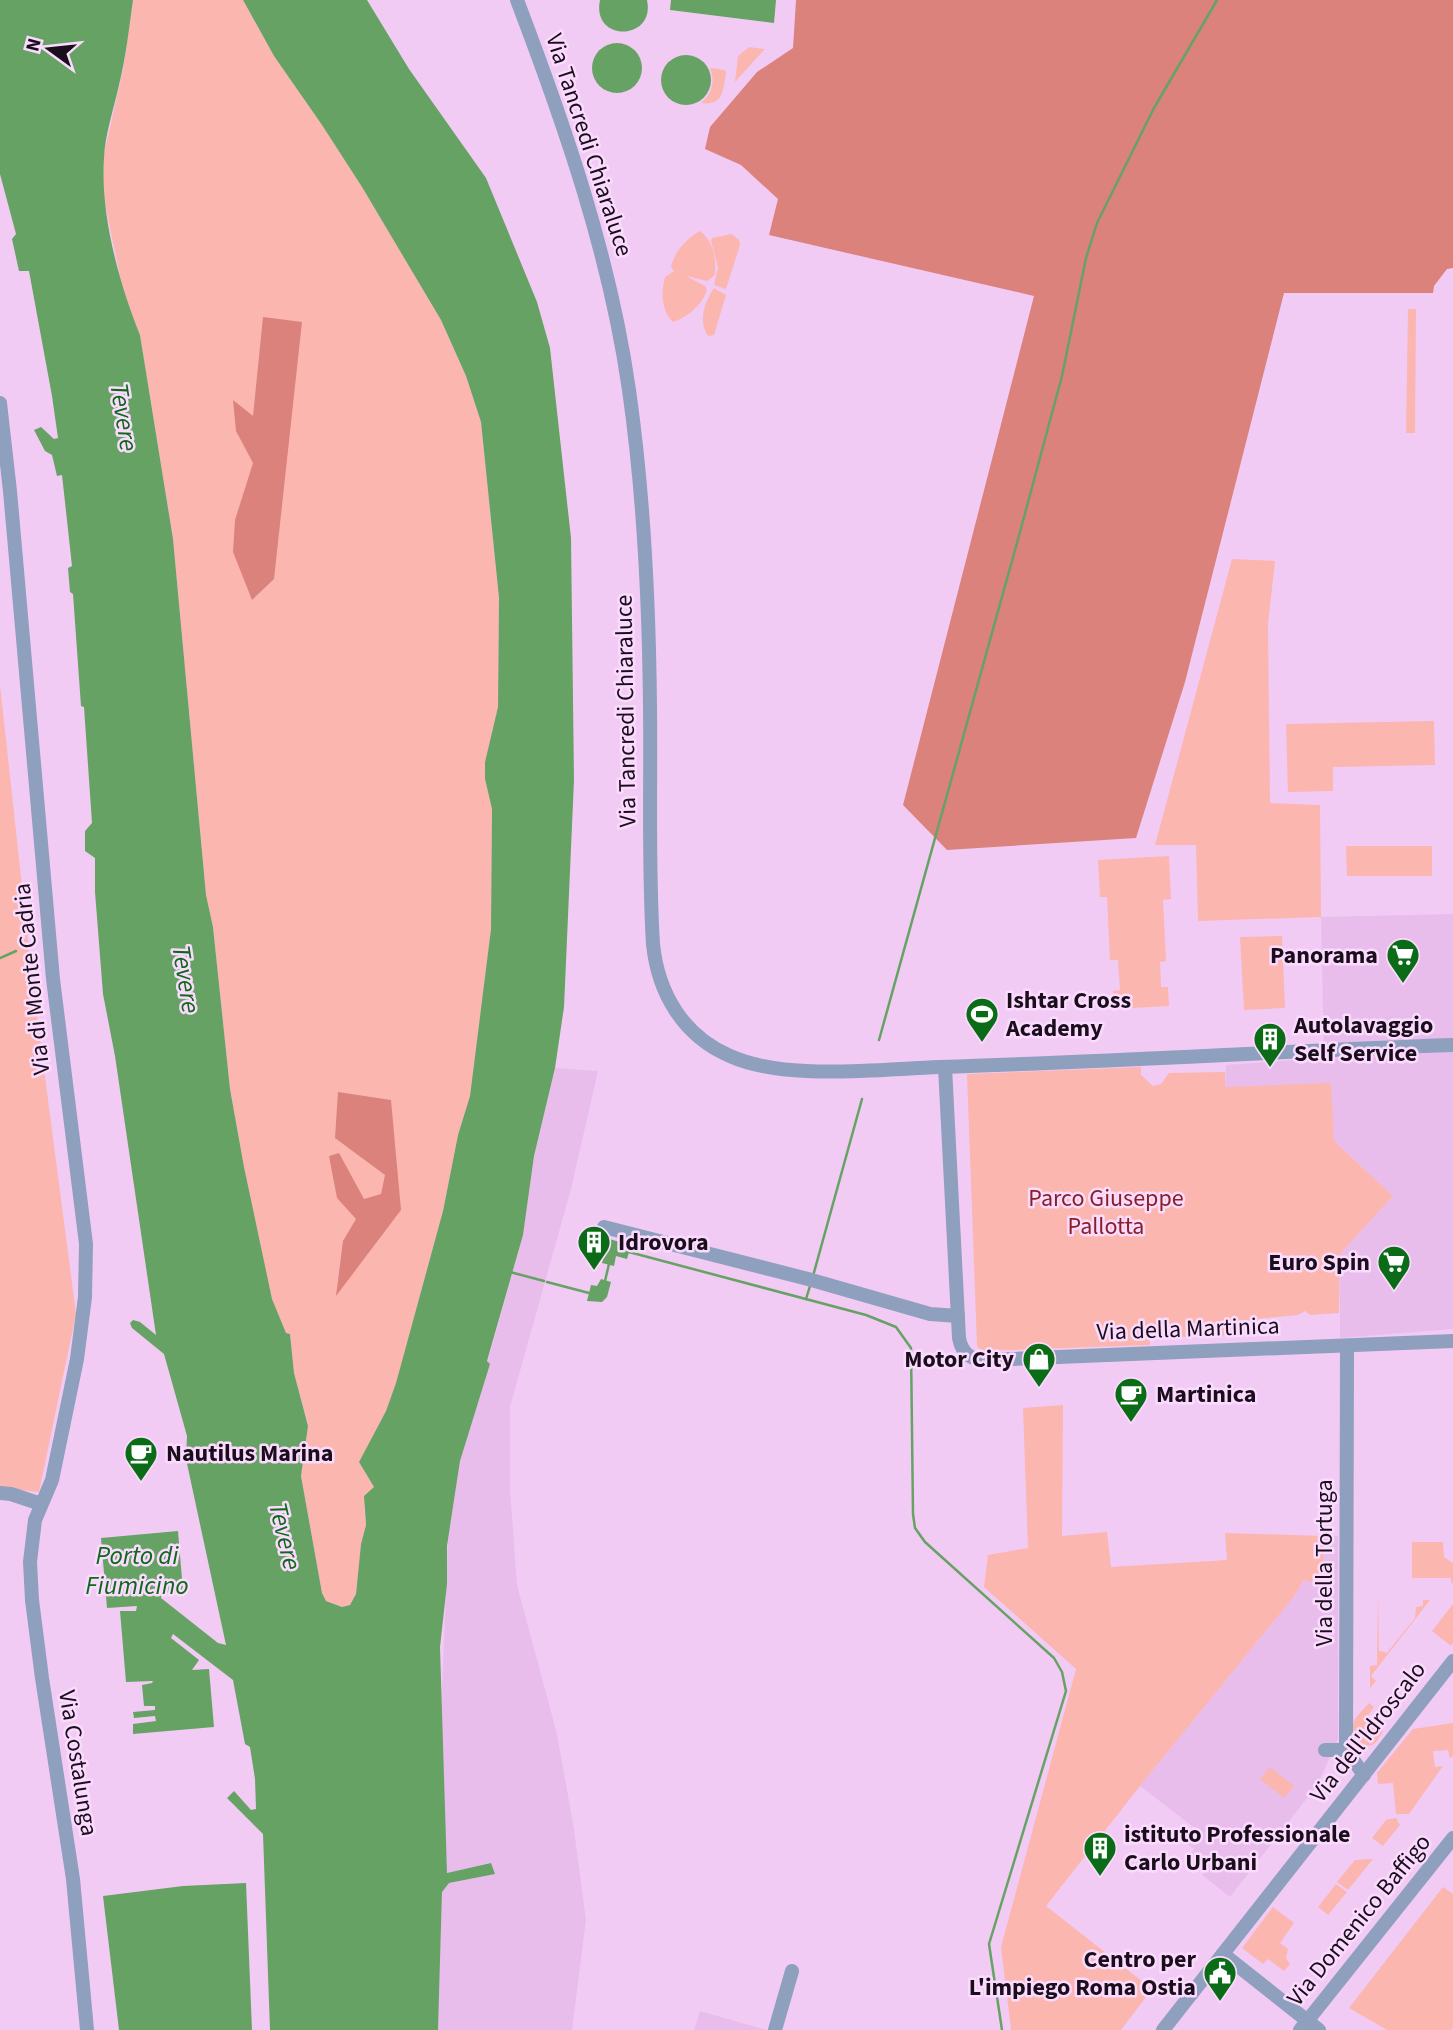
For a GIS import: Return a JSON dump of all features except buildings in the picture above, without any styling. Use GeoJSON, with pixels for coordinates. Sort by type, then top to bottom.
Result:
{"type":"FeatureCollection","features":[{"type":"Feature","properties":{"kind":"street","name":"Via Tancredi Chiaraluce"},"geometry":{"type":"LineString","coordinates":[[517,0],[592,221],[614,308],[628,384],[646,590],[653,944],[658,974],[666,997],[681,1019],[705,1042],[727,1055],[759,1066],[813,1071],[1453,1045]]}},
{"type":"Feature","properties":{"kind":"street","name":"Via di Monte Cadria"},"geometry":{"type":"LineString","coordinates":[[0,403],[55,1004],[86,1244],[85,1297],[77,1359],[54,1473],[41,1504]]}},
{"type":"Feature","properties":{"kind":"street","name":"Via della Martinica"},"geometry":{"type":"LineString","coordinates":[[946,1067],[958,1316],[962,1348],[969,1356],[978,1360],[1453,1341]]}},
{"type":"Feature","properties":{"kind":"street"},"geometry":{"type":"LineString","coordinates":[[604,1227],[812,1280],[930,1314],[958,1316]]}},
{"type":"Feature","properties":{"kind":"street","name":"Via della Tortuga"},"geometry":{"type":"LineString","coordinates":[[1346,1751],[1347,1346]]}},
{"type":"Feature","properties":{"kind":"street"},"geometry":{"type":"LineString","coordinates":[[0,1493],[41,1504]]}},
{"type":"Feature","properties":{"kind":"street","name":"Via Costalunga"},"geometry":{"type":"LineString","coordinates":[[41,1504],[31,1539],[32,1600],[71,1864],[87,2030]]}},
{"type":"Feature","properties":{"kind":"street","name":"Via dell'Idroscalo"},"geometry":{"type":"LineString","coordinates":[[1163,2030],[1453,1661]]}},
{"type":"Feature","properties":{"kind":"street"},"geometry":{"type":"LineString","coordinates":[[1325,1750],[1346,1751],[1364,1774]]}},
{"type":"Feature","properties":{"kind":"street","name":"Via Domenico Baffigo"},"geometry":{"type":"LineString","coordinates":[[1303,2025],[1453,1838]]}},
{"type":"Feature","properties":{"kind":"street"},"geometry":{"type":"LineString","coordinates":[[1223,1954],[1303,2025],[1319,2030]]}},
{"type":"Feature","properties":{"kind":"street"},"geometry":{"type":"LineString","coordinates":[[775,2030],[792,1972]]}},
{"type":"Feature","properties":{"kind":"shaded area"},"geometry":{"type":"Polygon","coordinates":[[[796,0],[1453,0],[1453,268],[1447,269],[1434,286],[1433,293],[1284,293],[1185,682],[1136,838],[947,850],[903,805],[1034,296],[769,235],[778,199],[741,165],[705,149],[710,127],[757,72],[793,48],[796,0]]]}},
{"type":"Feature","properties":{"kind":"shaded area"},"geometry":{"type":"Polygon","coordinates":[[[263,317],[302,322],[274,579],[252,600],[233,552],[235,520],[253,463],[236,431],[233,400],[253,416],[263,317]]]}},
{"type":"Feature","properties":{"kind":"shaded area"},"geometry":{"type":"Polygon","coordinates":[[[1453,914],[1453,1329],[1340,1338],[1340,1254],[1393,1196],[1334,1141],[1225,1087],[1226,1065],[1324,1058],[1321,917],[1453,914]]]}},
{"type":"Feature","properties":{"kind":"shaded area"},"geometry":{"type":"Polygon","coordinates":[[[555,1068],[598,1071],[571,1189],[510,1407],[510,1489],[517,1585],[557,1734],[574,1829],[586,1920],[572,2030],[438,2030],[442,1892],[449,1883],[495,1874],[491,1863],[447,1873],[441,1712],[448,1541],[460,1461],[523,1235],[534,1156],[555,1068]]]}},
{"type":"Feature","properties":{"kind":"shaded area"},"geometry":{"type":"Polygon","coordinates":[[[338,1092],[391,1100],[401,1210],[336,1296],[343,1241],[356,1219],[337,1198],[329,1156],[339,1153],[364,1199],[381,1194],[385,1175],[335,1138],[338,1092]]]}},
{"type":"Feature","properties":{"kind":"shaded area"},"geometry":{"type":"Polygon","coordinates":[[[1324,1536],[1338,1536],[1338,1739],[1318,1784],[1230,1897],[1202,1875],[1206,1869],[1189,1856],[1194,1849],[1186,1843],[1196,1829],[1140,1786],[1292,1599],[1304,1580],[1322,1583],[1324,1536]]]}},
{"type":"Feature","properties":{"kind":"shaded area"},"geometry":{"type":"Polygon","coordinates":[[[700,2011],[767,2030],[694,2030],[700,2011]]]}},
{"type":"Feature","properties":{"kind":"green space"},"geometry":{"type":"Polygon","coordinates":[[[133,0],[243,0],[274,56],[362,187],[441,320],[466,376],[481,422],[499,599],[498,707],[485,762],[485,779],[492,809],[491,929],[470,1096],[458,1135],[443,1211],[396,1383],[386,1411],[359,1462],[374,1487],[364,1506],[366,1525],[361,1544],[356,1594],[350,1605],[343,1607],[326,1601],[322,1593],[301,1476],[308,1425],[294,1373],[290,1334],[286,1333],[272,1299],[256,1234],[230,1089],[213,927],[206,895],[173,539],[140,335],[120,276],[102,189],[104,154],[123,70],[133,0]]]}},
{"type":"Feature","properties":{"kind":"green space"},"geometry":{"type":"Polygon","coordinates":[[[749,47],[765,49],[735,82],[738,56],[749,47]]]}},
{"type":"Feature","properties":{"kind":"green space"},"geometry":{"type":"Polygon","coordinates":[[[710,68],[725,70],[723,91],[718,100],[701,103],[712,87],[710,68]]]}},
{"type":"Feature","properties":{"kind":"green space"},"geometry":{"type":"Polygon","coordinates":[[[700,231],[713,251],[715,275],[707,281],[686,276],[705,286],[707,290],[694,310],[673,322],[663,301],[665,277],[674,271],[671,267],[682,246],[700,231]]]}},
{"type":"Feature","properties":{"kind":"green space"},"geometry":{"type":"Polygon","coordinates":[[[732,234],[739,240],[740,245],[726,289],[714,285],[718,267],[711,241],[712,238],[732,234]]]}},
{"type":"Feature","properties":{"kind":"green space"},"geometry":{"type":"Polygon","coordinates":[[[714,288],[726,295],[714,335],[708,336],[703,318],[707,300],[714,288]]]}},
{"type":"Feature","properties":{"kind":"green space"},"geometry":{"type":"Polygon","coordinates":[[[1408,309],[1416,309],[1415,433],[1406,433],[1408,309]]]}},
{"type":"Feature","properties":{"kind":"green space"},"geometry":{"type":"Polygon","coordinates":[[[1232,559],[1275,561],[1268,624],[1270,803],[1320,805],[1321,917],[1198,921],[1196,845],[1155,845],[1232,559]]]}},
{"type":"Feature","properties":{"kind":"green space"},"geometry":{"type":"Polygon","coordinates":[[[0,685],[32,977],[76,1314],[39,1492],[0,1488],[0,685]]]}},
{"type":"Feature","properties":{"kind":"green space"},"geometry":{"type":"Polygon","coordinates":[[[1434,721],[1435,765],[1333,767],[1333,791],[1288,792],[1286,724],[1434,721]]]}},
{"type":"Feature","properties":{"kind":"green space"},"geometry":{"type":"Polygon","coordinates":[[[1346,846],[1432,846],[1432,876],[1347,876],[1346,846]]]}},
{"type":"Feature","properties":{"kind":"green space"},"geometry":{"type":"Polygon","coordinates":[[[1169,856],[1171,899],[1163,900],[1166,961],[1160,962],[1161,987],[1168,987],[1169,1006],[1113,1009],[1113,991],[1120,990],[1118,960],[1110,960],[1107,897],[1100,897],[1098,860],[1169,856]]]}},
{"type":"Feature","properties":{"kind":"green space"},"geometry":{"type":"Polygon","coordinates":[[[1282,936],[1285,1008],[1244,1010],[1240,937],[1282,936]]]}},
{"type":"Feature","properties":{"kind":"green space","name":"Parco Giuseppe Pallotta"},"geometry":{"type":"Polygon","coordinates":[[[1141,1067],[1141,1075],[1153,1086],[1161,1084],[1169,1073],[1225,1072],[1225,1087],[1331,1083],[1334,1141],[1393,1196],[1340,1254],[1339,1313],[1310,1315],[1305,1311],[1298,1315],[1236,1321],[1236,1335],[1173,1337],[1171,1333],[1160,1333],[1157,1338],[1150,1338],[1150,1345],[982,1351],[977,1346],[967,1074],[1141,1067]]]}},
{"type":"Feature","properties":{"kind":"green space"},"geometry":{"type":"Polygon","coordinates":[[[1063,1405],[1062,1536],[1107,1532],[1111,1567],[1227,1560],[1225,1533],[1324,1536],[1322,1584],[1304,1580],[1292,1599],[1046,1906],[1152,1989],[1121,2030],[1011,2030],[1001,1947],[1076,1669],[984,1587],[988,1555],[1028,1548],[1023,1408],[1063,1405]]]}},
{"type":"Feature","properties":{"kind":"green space"},"geometry":{"type":"Polygon","coordinates":[[[1412,1542],[1443,1542],[1444,1557],[1453,1563],[1451,1584],[1451,1578],[1412,1578],[1412,1542]]]}},
{"type":"Feature","properties":{"kind":"green space"},"geometry":{"type":"Polygon","coordinates":[[[1378,1593],[1379,1651],[1386,1654],[1415,1618],[1416,1607],[1423,1606],[1423,1600],[1430,1600],[1371,1676],[1376,1681],[1370,1688],[1370,1666],[1377,1665],[1378,1593]]]}},
{"type":"Feature","properties":{"kind":"green space"},"geometry":{"type":"Polygon","coordinates":[[[1453,1604],[1453,1643],[1451,1646],[1432,1631],[1453,1604]]]}},
{"type":"Feature","properties":{"kind":"green space"},"geometry":{"type":"Polygon","coordinates":[[[1369,1703],[1374,1707],[1366,1718],[1383,1731],[1375,1743],[1368,1746],[1357,1738],[1353,1725],[1369,1703]]]}},
{"type":"Feature","properties":{"kind":"green space"},"geometry":{"type":"Polygon","coordinates":[[[1453,1723],[1453,1755],[1450,1759],[1448,1750],[1433,1751],[1435,1767],[1443,1766],[1409,1814],[1396,1814],[1393,1783],[1378,1784],[1377,1773],[1413,1729],[1453,1723]]]}},
{"type":"Feature","properties":{"kind":"green space"},"geometry":{"type":"Polygon","coordinates":[[[1270,1767],[1294,1786],[1284,1798],[1260,1779],[1270,1767]]]}},
{"type":"Feature","properties":{"kind":"green space"},"geometry":{"type":"Polygon","coordinates":[[[1396,1818],[1400,1825],[1383,1846],[1372,1838],[1386,1820],[1396,1818]]]}},
{"type":"Feature","properties":{"kind":"green space"},"geometry":{"type":"Polygon","coordinates":[[[1373,1859],[1348,1890],[1337,1882],[1355,1860],[1373,1859]]]}},
{"type":"Feature","properties":{"kind":"green space"},"geometry":{"type":"Polygon","coordinates":[[[1336,1884],[1347,1892],[1328,1915],[1318,1907],[1336,1884]]]}},
{"type":"Feature","properties":{"kind":"green space"},"geometry":{"type":"Polygon","coordinates":[[[1443,1887],[1453,1894],[1453,2028],[1387,2030],[1349,2008],[1443,1887]]]}},
{"type":"Feature","properties":{"kind":"green space"},"geometry":{"type":"Polygon","coordinates":[[[1273,1907],[1294,1923],[1280,1943],[1288,1949],[1286,1958],[1290,1964],[1284,1971],[1268,1959],[1263,1964],[1242,1948],[1273,1907]]]}},
{"type":"Feature","properties":{"kind":"water"},"geometry":{"type":"Polygon","coordinates":[[[0,0],[133,0],[124,64],[105,149],[105,202],[118,271],[140,335],[173,539],[206,895],[213,927],[230,1089],[272,1299],[286,1333],[290,1334],[294,1373],[308,1426],[301,1476],[322,1593],[326,1601],[342,1607],[350,1605],[356,1594],[361,1544],[366,1525],[364,1496],[374,1487],[359,1462],[386,1411],[396,1383],[443,1211],[458,1135],[470,1096],[491,929],[492,809],[485,779],[485,762],[498,707],[499,598],[481,422],[466,376],[441,320],[362,187],[274,56],[243,0],[367,0],[409,69],[486,178],[537,302],[550,348],[571,538],[574,780],[564,1007],[555,1068],[534,1156],[523,1235],[487,1361],[490,1364],[460,1461],[447,1546],[447,1584],[440,1647],[447,1873],[491,1863],[495,1874],[449,1883],[442,1892],[438,2030],[270,2030],[263,1834],[227,1798],[234,1791],[251,1810],[256,1809],[250,1747],[245,1744],[233,1680],[173,1634],[171,1638],[199,1660],[192,1670],[209,1669],[214,1727],[133,1734],[133,1724],[156,1721],[155,1716],[134,1718],[133,1712],[155,1710],[155,1706],[144,1706],[142,1685],[153,1681],[126,1682],[120,1611],[136,1611],[137,1606],[107,1608],[101,1538],[178,1531],[183,1591],[162,1593],[161,1598],[218,1643],[226,1645],[186,1459],[187,1436],[164,1354],[132,1328],[130,1323],[133,1320],[140,1322],[156,1335],[115,1056],[103,994],[95,858],[85,851],[85,831],[92,823],[84,707],[81,706],[73,594],[70,592],[68,568],[72,566],[62,475],[57,476],[52,455],[45,451],[34,430],[41,427],[54,439],[58,438],[29,271],[19,271],[12,239],[16,234],[0,174],[0,0]]]}},
{"type":"Feature","properties":{"kind":"water"},"geometry":{"type":"Polygon","coordinates":[[[600,0],[647,0],[647,14],[642,23],[634,29],[624,32],[613,30],[605,24],[600,14],[600,0]]]}},
{"type":"Feature","properties":{"kind":"water"},"geometry":{"type":"Polygon","coordinates":[[[671,0],[776,0],[774,23],[670,10],[671,0]]]}},
{"type":"Feature","properties":{"kind":"water"},"geometry":{"type":"Polygon","coordinates":[[[617,43],[635,50],[642,68],[635,86],[617,93],[599,86],[592,68],[599,50],[617,43]]]}},
{"type":"Feature","properties":{"kind":"water"},"geometry":{"type":"Polygon","coordinates":[[[686,55],[704,62],[711,80],[704,98],[686,105],[668,98],[661,80],[668,62],[686,55]]]}},
{"type":"Feature","properties":{"kind":"water"},"geometry":{"type":"Polygon","coordinates":[[[598,1236],[631,1245],[627,1259],[616,1256],[614,1266],[602,1263],[604,1255],[594,1253],[598,1236]]]}},
{"type":"Feature","properties":{"kind":"water"},"geometry":{"type":"Polygon","coordinates":[[[601,1279],[611,1282],[607,1297],[602,1302],[587,1301],[591,1285],[597,1286],[601,1279]]]}},
{"type":"Feature","properties":{"kind":"water"},"geometry":{"type":"Polygon","coordinates":[[[246,1883],[252,2030],[119,2030],[103,1896],[183,1886],[246,1883]]]}},
{"type":"Feature","properties":{"kind":"waterway"},"geometry":{"type":"LineString","coordinates":[[879,1040],[1062,376],[1086,258],[1097,223],[1154,108],[1217,0]]}},
{"type":"Feature","properties":{"kind":"waterway"},"geometry":{"type":"LineString","coordinates":[[0,958],[16,951]]}},
{"type":"Feature","properties":{"kind":"waterway"},"geometry":{"type":"LineString","coordinates":[[813,1276],[862,1099]]}},
{"type":"Feature","properties":{"kind":"waterway"},"geometry":{"type":"LineString","coordinates":[[629,1252],[866,1315],[896,1327],[911,1348],[915,1528],[925,1542],[1054,1658],[1062,1672],[1066,1691],[989,1944],[1002,2030]]}},
{"type":"Feature","properties":{"kind":"waterway"},"geometry":{"type":"LineString","coordinates":[[605,1281],[609,1264]]}},
{"type":"Feature","properties":{"kind":"waterway"},"geometry":{"type":"LineString","coordinates":[[510,1272],[544,1281]]}},
{"type":"Feature","properties":{"kind":"waterway"},"geometry":{"type":"LineString","coordinates":[[547,1282],[589,1293]]}},
{"type":"Feature","properties":{"kind":"waterway"},"geometry":{"type":"LineString","coordinates":[[806,1299],[810,1286]]}},
{"type":"Feature","properties":{"kind":"place","name":"Panorama"},"geometry":{"type":"Point","coordinates":[1403,985]}},
{"type":"Feature","properties":{"kind":"place","name":"Ishtar Cross Academy"},"geometry":{"type":"Point","coordinates":[982,1044]}},
{"type":"Feature","properties":{"kind":"place","name":"Autolavaggio Self Service"},"geometry":{"type":"Point","coordinates":[1270,1069]}},
{"type":"Feature","properties":{"kind":"place","name":"Idrovora"},"geometry":{"type":"Point","coordinates":[594,1272]}},
{"type":"Feature","properties":{"kind":"place","name":"Euro Spin"},"geometry":{"type":"Point","coordinates":[1394,1292]}},
{"type":"Feature","properties":{"kind":"place","name":"Motor City"},"geometry":{"type":"Point","coordinates":[1039,1389]}},
{"type":"Feature","properties":{"kind":"place","name":"Martinica"},"geometry":{"type":"Point","coordinates":[1131,1424]}},
{"type":"Feature","properties":{"kind":"place","name":"Nautilus Marina"},"geometry":{"type":"Point","coordinates":[141,1483]}},
{"type":"Feature","properties":{"kind":"place","name":"istituto Professionale Carlo Urbani"},"geometry":{"type":"Point","coordinates":[1100,1878]}},
{"type":"Feature","properties":{"kind":"place","name":"Centro per L'impiego Roma Ostia"},"geometry":{"type":"Point","coordinates":[1220,2003]}},
{"type":"Feature","properties":{"kind":"water label","name":"Tevere"},"geometry":{"type":"Point","coordinates":[124,417]}},
{"type":"Feature","properties":{"kind":"water label","name":"Tevere"},"geometry":{"type":"Point","coordinates":[186,979]}},
{"type":"Feature","properties":{"kind":"water label","name":"Tevere"},"geometry":{"type":"Point","coordinates":[285,1536]}},
{"type":"Feature","properties":{"kind":"water label","name":"Porto di Fiumicino"},"geometry":{"type":"Point","coordinates":[137,1570]}}]}
